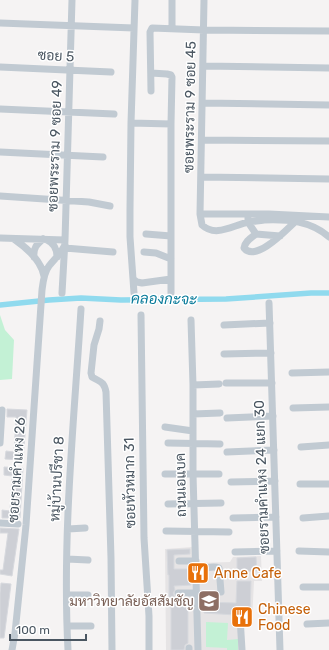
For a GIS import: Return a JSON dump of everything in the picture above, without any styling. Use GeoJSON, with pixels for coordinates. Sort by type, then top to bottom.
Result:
{"type":"FeatureCollection","features":[{"type":"Feature","properties":{"kind":"street","name":"ซอยพระราม 9 ซอย 49"},"geometry":{"type":"LineString","coordinates":[[62,293],[65,244],[72,0]]}},
{"type":"Feature","properties":{"kind":"street"},"geometry":{"type":"LineString","coordinates":[[134,293],[130,237],[131,123],[135,0]]}},
{"type":"Feature","properties":{"kind":"street"},"geometry":{"type":"LineString","coordinates":[[172,0],[172,28]]}},
{"type":"Feature","properties":{"kind":"street","name":"ซอยพระราม 9 ซอย 45"},"geometry":{"type":"LineString","coordinates":[[200,214],[204,0]]}},
{"type":"Feature","properties":{"kind":"street"},"geometry":{"type":"LineString","coordinates":[[0,23],[134,28]]}},
{"type":"Feature","properties":{"kind":"street"},"geometry":{"type":"LineString","coordinates":[[151,91],[150,29],[152,28],[329,31]]}},
{"type":"Feature","properties":{"kind":"street","name":"ซอย 5"},"geometry":{"type":"LineString","coordinates":[[0,66],[111,72]]}},
{"type":"Feature","properties":{"kind":"street"},"geometry":{"type":"LineString","coordinates":[[203,66],[329,68]]}},
{"type":"Feature","properties":{"kind":"street"},"geometry":{"type":"LineString","coordinates":[[151,73],[168,74],[172,77],[171,293]]}},
{"type":"Feature","properties":{"kind":"street"},"geometry":{"type":"LineString","coordinates":[[203,103],[329,105]]}},
{"type":"Feature","properties":{"kind":"street"},"geometry":{"type":"LineString","coordinates":[[0,109],[114,114]]}},
{"type":"Feature","properties":{"kind":"street"},"geometry":{"type":"LineString","coordinates":[[131,123],[171,124]]}},
{"type":"Feature","properties":{"kind":"street"},"geometry":{"type":"LineString","coordinates":[[202,140],[329,141]]}},
{"type":"Feature","properties":{"kind":"street"},"geometry":{"type":"LineString","coordinates":[[0,152],[103,157]]}},
{"type":"Feature","properties":{"kind":"street"},"geometry":{"type":"LineString","coordinates":[[201,177],[329,179]]}},
{"type":"Feature","properties":{"kind":"street"},"geometry":{"type":"LineString","coordinates":[[0,196],[89,202],[110,206]]}},
{"type":"Feature","properties":{"kind":"street"},"geometry":{"type":"LineString","coordinates":[[329,217],[269,214],[248,218],[230,228],[215,231],[209,230],[202,225],[200,214],[248,218],[273,220],[296,221],[309,225],[329,237]]}},
{"type":"Feature","properties":{"kind":"street"},"geometry":{"type":"LineString","coordinates":[[309,216],[309,225]]}},
{"type":"Feature","properties":{"kind":"street"},"geometry":{"type":"LineString","coordinates":[[248,218],[256,234]]}},
{"type":"Feature","properties":{"kind":"street"},"geometry":{"type":"LineString","coordinates":[[280,236],[256,234],[244,244],[244,248],[246,251],[255,252],[267,247],[280,236],[296,221]]}},
{"type":"Feature","properties":{"kind":"street"},"geometry":{"type":"LineString","coordinates":[[146,234],[171,236]]}},
{"type":"Feature","properties":{"kind":"street"},"geometry":{"type":"LineString","coordinates":[[0,238],[45,240],[113,252]]}},
{"type":"Feature","properties":{"kind":"street"},"geometry":{"type":"LineString","coordinates":[[14,239],[22,244],[34,257],[42,269],[44,276]]}},
{"type":"Feature","properties":{"kind":"street"},"geometry":{"type":"LineString","coordinates":[[34,257],[35,248],[39,242],[45,240],[50,242],[55,248],[57,257]]}},
{"type":"Feature","properties":{"kind":"street"},"geometry":{"type":"LineString","coordinates":[[44,276],[49,266],[65,244]]}},
{"type":"Feature","properties":{"kind":"street"},"geometry":{"type":"LineString","coordinates":[[144,252],[156,253],[171,259]]}},
{"type":"Feature","properties":{"kind":"street","name":"ซอยรามคำแหง 26"},"geometry":{"type":"LineString","coordinates":[[12,650],[26,525],[44,276]]}},
{"type":"Feature","properties":{"kind":"street"},"geometry":{"type":"LineString","coordinates":[[133,279],[142,283],[171,279]]}},
{"type":"Feature","properties":{"kind":"street","name":"ซอยรามคำแหง 24 แยก 30"},"geometry":{"type":"LineString","coordinates":[[269,303],[280,650]]}},
{"type":"Feature","properties":{"kind":"street","name":"หมู่บ้านปรีชา 8"},"geometry":{"type":"LineString","coordinates":[[68,650],[66,574],[73,429],[81,309]]}},
{"type":"Feature","properties":{"kind":"street","name":"ซอยหัวหมาก 31"},"geometry":{"type":"LineString","coordinates":[[141,315],[144,538],[149,650]]}},
{"type":"Feature","properties":{"kind":"street","name":"ถนนเอแบค"},"geometry":{"type":"LineString","coordinates":[[191,320],[193,474],[198,650]]}},
{"type":"Feature","properties":{"kind":"street"},"geometry":{"type":"LineString","coordinates":[[100,321],[94,345],[91,373],[92,377],[102,382],[105,386],[106,392],[112,650]]}},
{"type":"Feature","properties":{"kind":"street"},"geometry":{"type":"LineString","coordinates":[[224,325],[270,323]]}},
{"type":"Feature","properties":{"kind":"street"},"geometry":{"type":"LineString","coordinates":[[224,354],[271,352]]}},
{"type":"Feature","properties":{"kind":"street"},"geometry":{"type":"LineString","coordinates":[[292,373],[329,372]]}},
{"type":"Feature","properties":{"kind":"street"},"geometry":{"type":"LineString","coordinates":[[193,385],[272,383]]}},
{"type":"Feature","properties":{"kind":"street"},"geometry":{"type":"LineString","coordinates":[[293,408],[329,407]]}},
{"type":"Feature","properties":{"kind":"street"},"geometry":{"type":"LineString","coordinates":[[0,443],[2,410]]}},
{"type":"Feature","properties":{"kind":"street"},"geometry":{"type":"LineString","coordinates":[[193,414],[220,413]]}},
{"type":"Feature","properties":{"kind":"street"},"geometry":{"type":"LineString","coordinates":[[227,418],[273,416]]}},
{"type":"Feature","properties":{"kind":"street"},"geometry":{"type":"LineString","coordinates":[[165,427],[193,431]]}},
{"type":"Feature","properties":{"kind":"street"},"geometry":{"type":"LineString","coordinates":[[168,443],[220,444]]}},
{"type":"Feature","properties":{"kind":"street"},"geometry":{"type":"LineString","coordinates":[[301,447],[329,445]]}},
{"type":"Feature","properties":{"kind":"street"},"geometry":{"type":"LineString","coordinates":[[227,452],[274,450]]}},
{"type":"Feature","properties":{"kind":"street"},"geometry":{"type":"LineString","coordinates":[[165,474],[219,474]]}},
{"type":"Feature","properties":{"kind":"street"},"geometry":{"type":"LineString","coordinates":[[231,482],[275,481]]}},
{"type":"Feature","properties":{"kind":"street"},"geometry":{"type":"LineString","coordinates":[[300,484],[329,484]]}},
{"type":"Feature","properties":{"kind":"street"},"geometry":{"type":"LineString","coordinates":[[168,504],[221,503]]}},
{"type":"Feature","properties":{"kind":"street"},"geometry":{"type":"LineString","coordinates":[[303,518],[329,516]]}},
{"type":"Feature","properties":{"kind":"street"},"geometry":{"type":"LineString","coordinates":[[233,518],[276,517]]}},
{"type":"Feature","properties":{"kind":"street"},"geometry":{"type":"LineString","coordinates":[[0,523],[18,524]]}},
{"type":"Feature","properties":{"kind":"street"},"geometry":{"type":"LineString","coordinates":[[68,529],[85,528]]}},
{"type":"Feature","properties":{"kind":"street"},"geometry":{"type":"LineString","coordinates":[[166,532],[229,532]]}},
{"type":"Feature","properties":{"kind":"street"},"geometry":{"type":"LineString","coordinates":[[235,552],[277,551]]}},
{"type":"Feature","properties":{"kind":"street"},"geometry":{"type":"LineString","coordinates":[[299,552],[329,552]]}},
{"type":"Feature","properties":{"kind":"street"},"geometry":{"type":"LineString","coordinates":[[67,559],[88,560]]}},
{"type":"Feature","properties":{"kind":"street"},"geometry":{"type":"LineString","coordinates":[[179,561],[196,561]]}},
{"type":"Feature","properties":{"kind":"street"},"geometry":{"type":"LineString","coordinates":[[196,570],[210,567],[219,568],[221,592]]}},
{"type":"Feature","properties":{"kind":"street"},"geometry":{"type":"LineString","coordinates":[[303,587],[329,587]]}},
{"type":"Feature","properties":{"kind":"street"},"geometry":{"type":"LineString","coordinates":[[178,593],[197,592]]}},
{"type":"Feature","properties":{"kind":"street"},"geometry":{"type":"LineString","coordinates":[[67,595],[88,594]]}},
{"type":"Feature","properties":{"kind":"street"},"geometry":{"type":"LineString","coordinates":[[240,617],[242,650]]}},
{"type":"Feature","properties":{"kind":"street"},"geometry":{"type":"LineString","coordinates":[[307,624],[329,623]]}},
{"type":"Feature","properties":{"kind":"street"},"geometry":{"type":"LineString","coordinates":[[67,626],[91,626]]}},
{"type":"Feature","properties":{"kind":"shaded area","name":"มหาวิทยาลัยอัสสัมชัญ"},"geometry":{"type":"Polygon","coordinates":[[[193,547],[198,563],[230,562],[233,557],[261,556],[262,581],[254,581],[252,621],[239,621],[239,650],[166,650],[165,549],[193,547]]]}},
{"type":"Feature","properties":{"kind":"green space"},"geometry":{"type":"Polygon","coordinates":[[[0,315],[5,330],[14,340],[12,379],[0,380],[0,315]]]}},
{"type":"Feature","properties":{"kind":"green space"},"geometry":{"type":"Polygon","coordinates":[[[206,622],[228,623],[227,640],[238,639],[238,650],[206,647],[206,622]]]}},
{"type":"Feature","properties":{"kind":"building"},"geometry":{"type":"Polygon","coordinates":[[[7,409],[27,410],[23,460],[5,459],[6,451],[14,452],[16,417],[7,417],[7,409]]]}},
{"type":"Feature","properties":{"kind":"building"},"geometry":{"type":"Polygon","coordinates":[[[4,467],[23,468],[20,518],[2,518],[2,510],[10,511],[12,476],[4,475],[4,467]]]}},
{"type":"Feature","properties":{"kind":"building"},"geometry":{"type":"Polygon","coordinates":[[[0,528],[19,529],[12,576],[0,574],[0,570],[3,570],[8,533],[0,533],[0,528]]]}},
{"type":"Feature","properties":{"kind":"building"},"geometry":{"type":"Polygon","coordinates":[[[190,549],[190,554],[174,555],[174,569],[191,569],[191,585],[174,586],[175,590],[173,593],[175,598],[190,598],[190,605],[188,605],[188,643],[185,645],[184,650],[171,650],[171,605],[169,605],[167,550],[190,549]]]}},
{"type":"Feature","properties":{"kind":"building"},"geometry":{"type":"Polygon","coordinates":[[[256,557],[257,571],[237,572],[237,558],[256,557]]]}},
{"type":"Feature","properties":{"kind":"building"},"geometry":{"type":"Polygon","coordinates":[[[237,581],[251,581],[250,615],[244,615],[240,612],[236,615],[204,613],[204,602],[236,603],[237,581]]]}},
{"type":"Feature","properties":{"kind":"building"},"geometry":{"type":"Polygon","coordinates":[[[1,583],[11,584],[4,638],[0,638],[1,583]]]}},
{"type":"Feature","properties":{"kind":"waterway","name":"คลองกะจะ"},"geometry":{"type":"LineString","coordinates":[[0,305],[81,298],[121,300],[226,299],[329,293]]}},
{"type":"Feature","properties":{"kind":"place","name":"Anne Cafe"},"geometry":{"type":"Point","coordinates":[198,573]}},
{"type":"Feature","properties":{"kind":"place","name":"มหาวิทยาลัยอัสสัมชัญ"},"geometry":{"type":"Point","coordinates":[209,601]}},
{"type":"Feature","properties":{"kind":"place","name":"Chinese Food"},"geometry":{"type":"Point","coordinates":[242,617]}}]}
